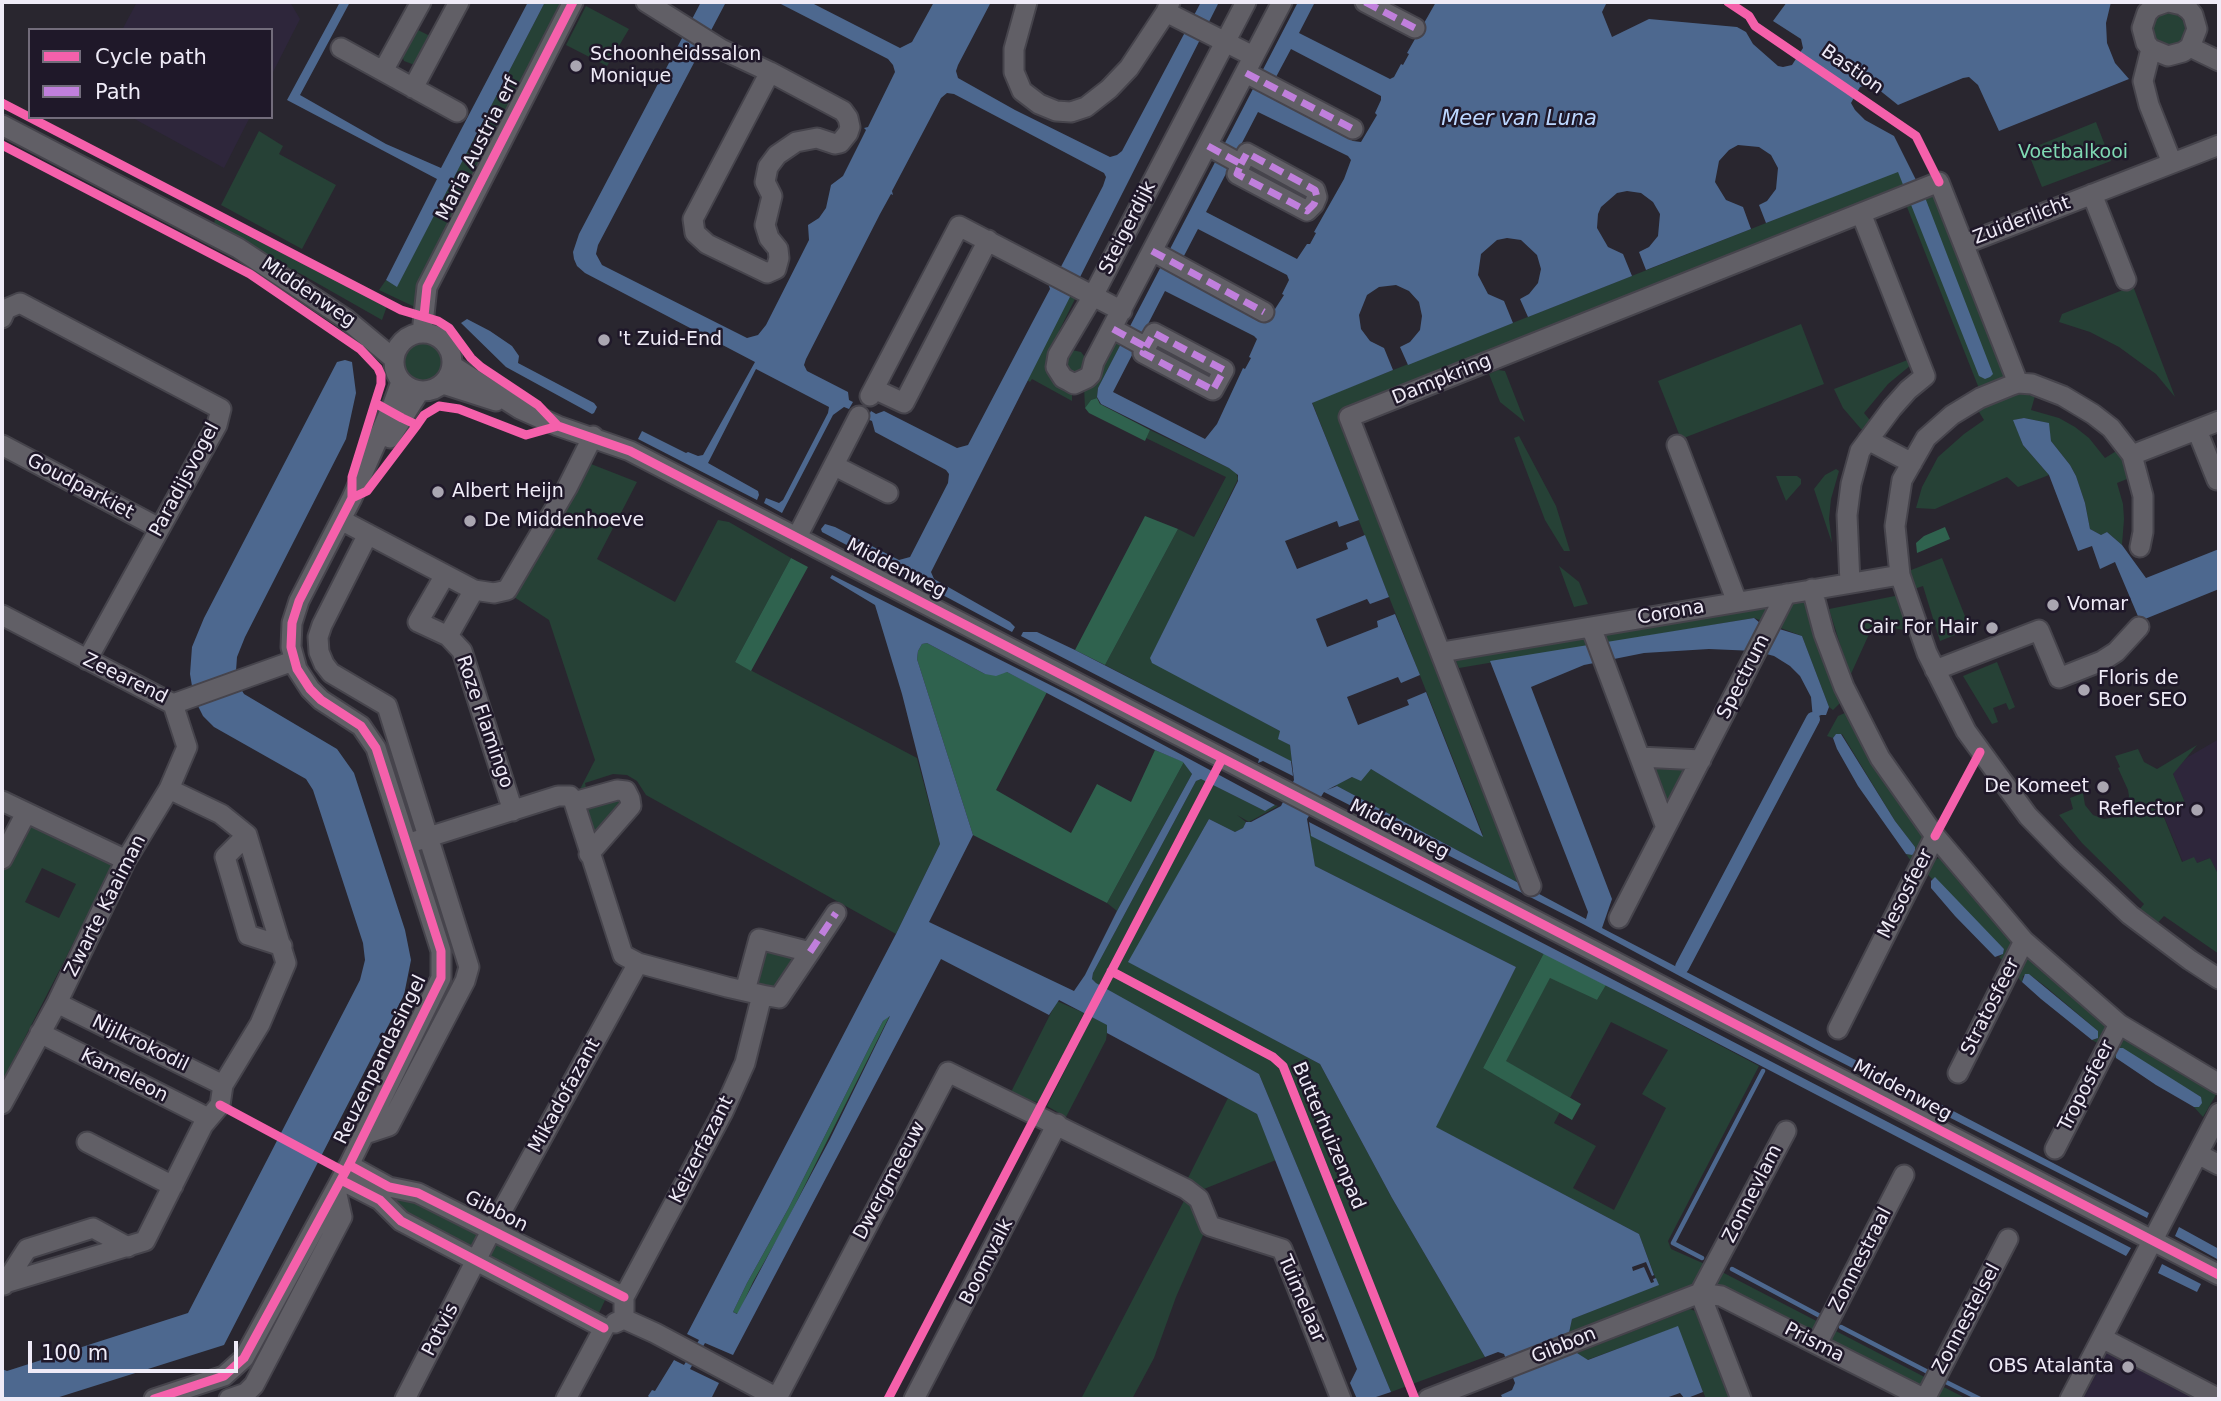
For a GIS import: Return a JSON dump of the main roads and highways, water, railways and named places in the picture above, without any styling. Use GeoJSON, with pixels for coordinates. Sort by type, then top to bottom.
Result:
{"type":"FeatureCollection","features":[{"type":"Feature","properties":{"kind":"water"},"geometry":{"type":"Polygon","coordinates":[[[340,2],[350,2],[300,95],[386,144],[441,168],[528,2],[545,2],[397,287],[386,280],[437,179],[287,100],[340,2]]]}},
{"type":"Feature","properties":{"kind":"water"},"geometry":{"type":"Polygon","coordinates":[[[701,2],[726,2],[598,245],[596,254],[602,265],[747,338],[758,335],[766,325],[809,240],[808,225],[819,218],[826,208],[831,185],[843,176],[866,130],[864,128],[868,127],[895,72],[888,59],[777,2],[810,2],[900,48],[912,42],[934,2],[991,2],[958,65],[958,78],[1015,110],[1110,157],[1122,151],[1201,2],[1219,2],[931,572],[934,579],[1010,622],[1015,627],[1012,632],[924,585],[905,580],[896,571],[822,532],[821,529],[825,524],[835,527],[899,560],[910,557],[948,483],[949,474],[875,432],[872,421],[867,419],[871,411],[876,414],[884,411],[957,448],[968,445],[1106,177],[1104,173],[954,94],[947,93],[941,98],[806,359],[804,365],[807,371],[848,392],[849,400],[853,402],[849,409],[844,407],[833,415],[782,513],[764,503],[766,498],[779,503],[783,500],[829,407],[756,369],[708,463],[758,491],[757,500],[638,439],[642,431],[686,453],[703,455],[755,362],[585,273],[574,259],[573,252],[579,234],[701,2]]]}},
{"type":"Feature","properties":{"kind":"water","name":"Meer van Luna"},"geometry":{"type":"Polygon","coordinates":[[[1298,2],[1315,2],[1299,33],[1390,79],[1401,64],[1403,65],[1436,2],[1607,2],[1602,12],[1612,37],[1649,19],[1737,27],[1746,32],[1753,44],[1778,66],[1783,67],[1792,65],[1803,48],[1801,39],[1773,21],[1787,2],[2111,2],[2106,23],[2107,43],[2115,63],[2129,79],[1999,131],[1978,85],[1969,77],[1898,105],[1869,85],[1860,87],[1851,103],[1865,120],[1894,136],[1926,200],[1993,374],[1990,377],[1985,379],[1979,376],[1898,172],[1766,223],[1759,205],[1767,201],[1776,189],[1778,168],[1771,155],[1759,147],[1738,145],[1719,161],[1715,182],[1726,200],[1743,207],[1751,229],[1646,270],[1639,252],[1649,247],[1658,236],[1660,214],[1653,202],[1641,193],[1617,193],[1601,207],[1597,228],[1608,247],[1623,254],[1632,276],[1528,317],[1520,299],[1529,294],[1538,283],[1541,269],[1537,255],[1521,240],[1497,240],[1481,254],[1478,275],[1488,294],[1504,301],[1513,323],[1408,365],[1400,347],[1410,342],[1420,330],[1422,316],[1419,302],[1409,291],[1396,285],[1379,287],[1367,295],[1359,315],[1361,329],[1370,341],[1384,348],[1393,370],[1312,403],[1359,520],[1339,527],[1337,521],[1285,541],[1297,569],[1348,549],[1346,543],[1365,535],[1389,597],[1370,604],[1367,599],[1316,619],[1327,647],[1378,627],[1377,621],[1395,614],[1420,675],[1401,683],[1398,677],[1347,697],[1358,725],[1409,705],[1407,700],[1426,692],[1483,837],[1371,769],[1361,781],[1352,777],[1327,790],[1337,786],[1586,919],[1588,912],[1490,661],[1754,618],[1760,623],[1802,636],[1829,707],[1826,715],[1813,719],[1811,697],[1800,676],[1774,656],[1755,651],[1709,649],[1644,653],[1584,665],[1531,687],[1612,899],[1602,928],[2149,1213],[2147,1218],[1821,1052],[1583,924],[1324,792],[1307,819],[1315,866],[1516,967],[1436,1127],[1639,1234],[1654,1275],[1652,1276],[1646,1262],[1632,1267],[1633,1271],[1644,1267],[1651,1283],[1656,1278],[1659,1285],[1572,1319],[1569,1333],[1577,1353],[1588,1360],[1678,1326],[1703,1392],[1685,1399],[1680,1393],[1663,1399],[1503,1399],[1501,1395],[1512,1390],[1515,1383],[1504,1354],[1498,1352],[1485,1357],[1392,1198],[1320,1064],[1128,962],[1209,819],[1235,832],[1243,828],[1246,822],[1281,806],[1294,780],[1290,745],[1278,739],[1280,731],[1152,663],[1150,658],[1238,481],[1238,475],[1101,404],[1097,397],[1098,388],[1298,2]],[[1291,49],[1268,96],[1353,141],[1361,142],[1377,115],[1375,113],[1381,100],[1381,96],[1291,49]],[[1258,112],[1206,212],[1297,259],[1316,233],[1314,232],[1344,179],[1351,160],[1348,156],[1258,112]],[[1198,229],[1174,275],[1261,321],[1268,320],[1284,295],[1282,294],[1289,280],[1287,275],[1198,229]],[[1165,291],[1113,392],[1205,439],[1217,424],[1243,368],[1245,369],[1251,358],[1249,357],[1257,339],[1165,291]]]}},
{"type":"Feature","properties":{"kind":"water"},"geometry":{"type":"Polygon","coordinates":[[[467,319],[512,346],[519,356],[518,363],[594,403],[597,407],[594,413],[506,367],[461,323],[467,319]]]}},
{"type":"Feature","properties":{"kind":"water"},"geometry":{"type":"Polygon","coordinates":[[[337,362],[352,362],[356,393],[346,439],[245,637],[237,657],[236,671],[238,684],[244,694],[337,749],[354,773],[405,930],[411,960],[404,995],[224,1345],[53,1399],[2,1399],[2,1369],[7,1371],[188,1313],[360,980],[365,960],[363,943],[313,790],[306,779],[214,727],[203,716],[194,698],[190,674],[192,647],[204,618],[337,362]]]}},
{"type":"Feature","properties":{"kind":"water"},"geometry":{"type":"Polygon","coordinates":[[[2024,418],[2049,423],[2051,441],[2076,476],[2090,529],[2101,535],[2107,532],[2122,545],[2146,578],[2219,549],[2219,589],[2140,621],[2115,562],[2100,569],[2092,546],[2078,551],[2049,475],[2023,445],[2013,420],[2024,418]]]}},
{"type":"Feature","properties":{"kind":"water"},"geometry":{"type":"Polygon","coordinates":[[[832,575],[1076,698],[1275,805],[1265,811],[1201,779],[1196,781],[1092,979],[1259,1074],[1391,1392],[1370,1399],[1357,1399],[1350,1383],[1357,1369],[1257,1114],[1107,1033],[1107,1025],[1059,1000],[1049,1015],[941,959],[733,1355],[705,1343],[690,1369],[719,1383],[711,1399],[651,1399],[648,1396],[652,1390],[655,1391],[674,1360],[684,1365],[699,1340],[687,1334],[896,934],[940,844],[902,694],[875,605],[830,578],[832,575]],[[927,643],[922,644],[917,659],[973,835],[929,922],[1074,991],[1192,774],[1183,762],[1007,672],[996,676],[985,674],[927,643]],[[890,1016],[883,1021],[733,1312],[737,1314],[830,1139],[890,1016]]]}},
{"type":"Feature","properties":{"kind":"water"},"geometry":{"type":"Polygon","coordinates":[[[1023,632],[1037,632],[1075,650],[1291,761],[1293,776],[1263,761],[1258,763],[1259,759],[1021,636],[1023,632]]]}},
{"type":"Feature","properties":{"kind":"water"},"geometry":{"type":"Polygon","coordinates":[[[1836,734],[1841,734],[1895,821],[1915,847],[1915,853],[1912,855],[1906,854],[1858,786],[1837,749],[1833,738],[1836,734]]]}},
{"type":"Feature","properties":{"kind":"water"},"geometry":{"type":"Polygon","coordinates":[[[1309,822],[2131,1248],[2126,1256],[1648,1007],[1311,836],[1309,822]]]}},
{"type":"Feature","properties":{"kind":"water"},"geometry":{"type":"Polygon","coordinates":[[[1935,877],[2004,949],[2003,954],[1995,957],[1955,916],[1931,888],[1931,881],[1935,877]]]}},
{"type":"Feature","properties":{"kind":"water"},"geometry":{"type":"Polygon","coordinates":[[[2025,974],[2029,974],[2098,1031],[2098,1038],[2092,1040],[2041,999],[2022,982],[2025,974]]]}},
{"type":"Feature","properties":{"kind":"water"},"geometry":{"type":"Polygon","coordinates":[[[2119,1048],[2201,1097],[2202,1103],[2199,1107],[2194,1107],[2156,1085],[2116,1058],[2119,1048]]]}},
{"type":"Feature","properties":{"kind":"water"},"geometry":{"type":"Polygon","coordinates":[[[2179,1227],[2219,1249],[2219,1260],[2175,1236],[2179,1227]]]}},
{"type":"Feature","properties":{"kind":"water"},"geometry":{"type":"Polygon","coordinates":[[[2162,1264],[2201,1284],[2197,1292],[2158,1273],[2162,1264]]]}},
{"type":"Feature","properties":{"kind":"waterway"},"geometry":{"type":"LineString","coordinates":[[1682,967],[1813,719]]}},
{"type":"Feature","properties":{"kind":"waterway"},"geometry":{"type":"LineString","coordinates":[[1702,1258],[1673,1243],[1763,1071]]}},
{"type":"Feature","properties":{"kind":"waterway"},"geometry":{"type":"LineString","coordinates":[[1732,1269],[1820,1316]]}},
{"type":"Feature","properties":{"kind":"waterway"},"geometry":{"type":"LineString","coordinates":[[1841,1327],[1926,1371]]}},
{"type":"Feature","properties":{"kind":"waterway"},"geometry":{"type":"LineString","coordinates":[[1946,1382],[1980,1399]]}},
{"type":"Feature","properties":{"kind":"place","name":"Schoonheidssalon Monique"},"geometry":{"type":"Point","coordinates":[576,66]}},
{"type":"Feature","properties":{"kind":"place","name":"'t Zuid-End"},"geometry":{"type":"Point","coordinates":[604,340]}},
{"type":"Feature","properties":{"kind":"place","name":"Albert Heijn"},"geometry":{"type":"Point","coordinates":[438,492]}},
{"type":"Feature","properties":{"kind":"place","name":"De Middenhoeve"},"geometry":{"type":"Point","coordinates":[470,521]}},
{"type":"Feature","properties":{"kind":"place","name":"Vomar"},"geometry":{"type":"Point","coordinates":[2053,605]}},
{"type":"Feature","properties":{"kind":"place","name":"Cair For Hair"},"geometry":{"type":"Point","coordinates":[1992,628]}},
{"type":"Feature","properties":{"kind":"place","name":"Floris de Boer SEO"},"geometry":{"type":"Point","coordinates":[2084,690]}},
{"type":"Feature","properties":{"kind":"place","name":"De Komeet"},"geometry":{"type":"Point","coordinates":[2103,787]}},
{"type":"Feature","properties":{"kind":"place","name":"Reflector"},"geometry":{"type":"Point","coordinates":[2197,810]}},
{"type":"Feature","properties":{"kind":"place","name":"OBS Atalanta"},"geometry":{"type":"Point","coordinates":[2128,1367]}},
{"type":"Feature","properties":{"kind":"park label","name":"Voetbalkooi"},"geometry":{"type":"Point","coordinates":[2073,153]}}]}
